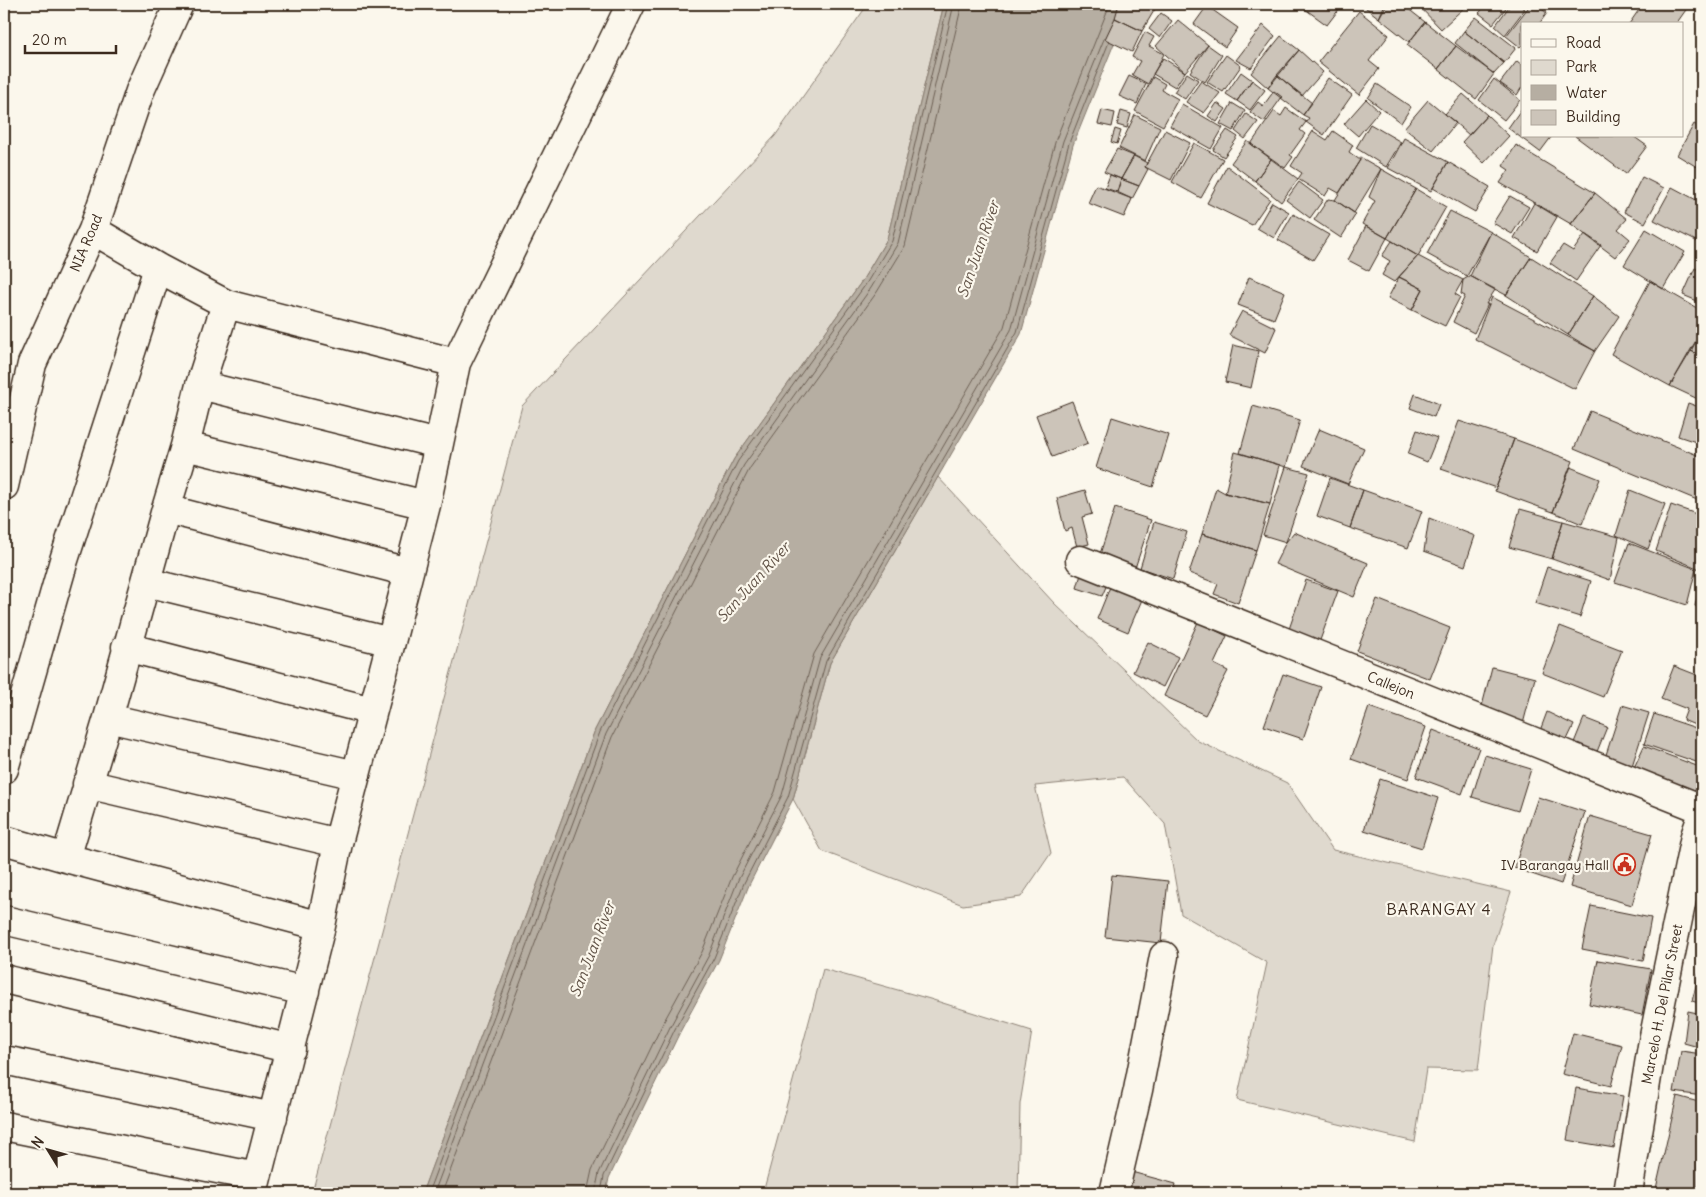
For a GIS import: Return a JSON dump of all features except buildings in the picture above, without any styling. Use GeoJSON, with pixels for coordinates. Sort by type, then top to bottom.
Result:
{"type":"FeatureCollection","features":[{"type":"Feature","properties":{"kind":"street","name":"NIA Road"},"geometry":{"type":"LineString","coordinates":[[4,486],[32,364],[93,230],[140,91],[179,4]]}},
{"type":"Feature","properties":{"kind":"street"},"geometry":{"type":"LineString","coordinates":[[4,1126],[255,1185],[321,926],[338,843],[426,505],[456,363],[631,4]]}},
{"type":"Feature","properties":{"kind":"street"},"geometry":{"type":"LineString","coordinates":[[93,230],[158,268],[226,304],[456,363]]}},
{"type":"Feature","properties":{"kind":"street"},"geometry":{"type":"LineString","coordinates":[[4,769],[64,560],[158,268]]}},
{"type":"Feature","properties":{"kind":"street"},"geometry":{"type":"LineString","coordinates":[[66,858],[108,718],[126,647],[185,446],[200,385],[226,304]]}},
{"type":"Feature","properties":{"kind":"street"},"geometry":{"type":"LineString","coordinates":[[200,385],[438,444]]}},
{"type":"Feature","properties":{"kind":"street"},"geometry":{"type":"LineString","coordinates":[[185,446],[426,505]]}},
{"type":"Feature","properties":{"kind":"street"},"geometry":{"type":"LineString","coordinates":[[166,509],[408,572]]}},
{"type":"Feature","properties":{"kind":"street","name":"Callejon"},"geometry":{"type":"LineString","coordinates":[[1080,560],[1702,809]]}},
{"type":"Feature","properties":{"kind":"street"},"geometry":{"type":"LineString","coordinates":[[146,582],[391,642]]}},
{"type":"Feature","properties":{"kind":"street"},"geometry":{"type":"LineString","coordinates":[[126,647],[372,711]]}},
{"type":"Feature","properties":{"kind":"street"},"geometry":{"type":"LineString","coordinates":[[108,718],[356,776]]}},
{"type":"Feature","properties":{"kind":"street"},"geometry":{"type":"LineString","coordinates":[[87,784],[338,843]]}},
{"type":"Feature","properties":{"kind":"street","name":"Marcelo H. Del Pilar Street"},"geometry":{"type":"LineString","coordinates":[[1628,1193],[1652,1046],[1700,830]]}},
{"type":"Feature","properties":{"kind":"street"},"geometry":{"type":"LineString","coordinates":[[4,840],[321,926]]}},
{"type":"Feature","properties":{"kind":"street"},"geometry":{"type":"LineString","coordinates":[[4,920],[305,991]]}},
{"type":"Feature","properties":{"kind":"street"},"geometry":{"type":"LineString","coordinates":[[1114,1193],[1138,1090],[1164,956]]}},
{"type":"Feature","properties":{"kind":"street"},"geometry":{"type":"LineString","coordinates":[[4,979],[291,1049]]}},
{"type":"Feature","properties":{"kind":"street"},"geometry":{"type":"LineString","coordinates":[[4,1060],[273,1117]]}},
{"type":"Feature","properties":{"kind":"green space"},"geometry":{"type":"Polygon","coordinates":[[[868,4],[944,4],[887,239],[862,281],[734,459],[595,730],[422,1193],[312,1193],[522,406],[775,136],[868,4]]]}},
{"type":"Feature","properties":{"kind":"green space"},"geometry":{"type":"Polygon","coordinates":[[[938,477],[1054,603],[1198,741],[1287,783],[1333,850],[1511,892],[1493,945],[1478,1070],[1426,1069],[1415,1142],[1237,1100],[1267,963],[1181,914],[1165,824],[1123,777],[1035,786],[1051,853],[1021,897],[963,905],[822,851],[793,799],[830,663],[938,477]]]}},
{"type":"Feature","properties":{"kind":"green space"},"geometry":{"type":"Polygon","coordinates":[[[823,969],[930,999],[1032,1031],[1020,1104],[1018,1193],[763,1193],[823,969]]]}},
{"type":"Feature","properties":{"kind":"water","name":"San Juan River"},"geometry":{"type":"Polygon","coordinates":[[[944,4],[1130,4],[1073,145],[1021,334],[830,663],[793,799],[749,885],[719,960],[680,1032],[609,1178],[606,1193],[422,1193],[595,730],[734,459],[862,281],[887,239],[944,4]]]}},
{"type":"Feature","properties":{"kind":"place","name":"IV Barangay Hall"},"geometry":{"type":"Point","coordinates":[1625,865]}},
{"type":"Feature","properties":{"kind":"district","name":"BARANGAY 4"},"geometry":{"type":"Point","coordinates":[1439,909]}}]}
